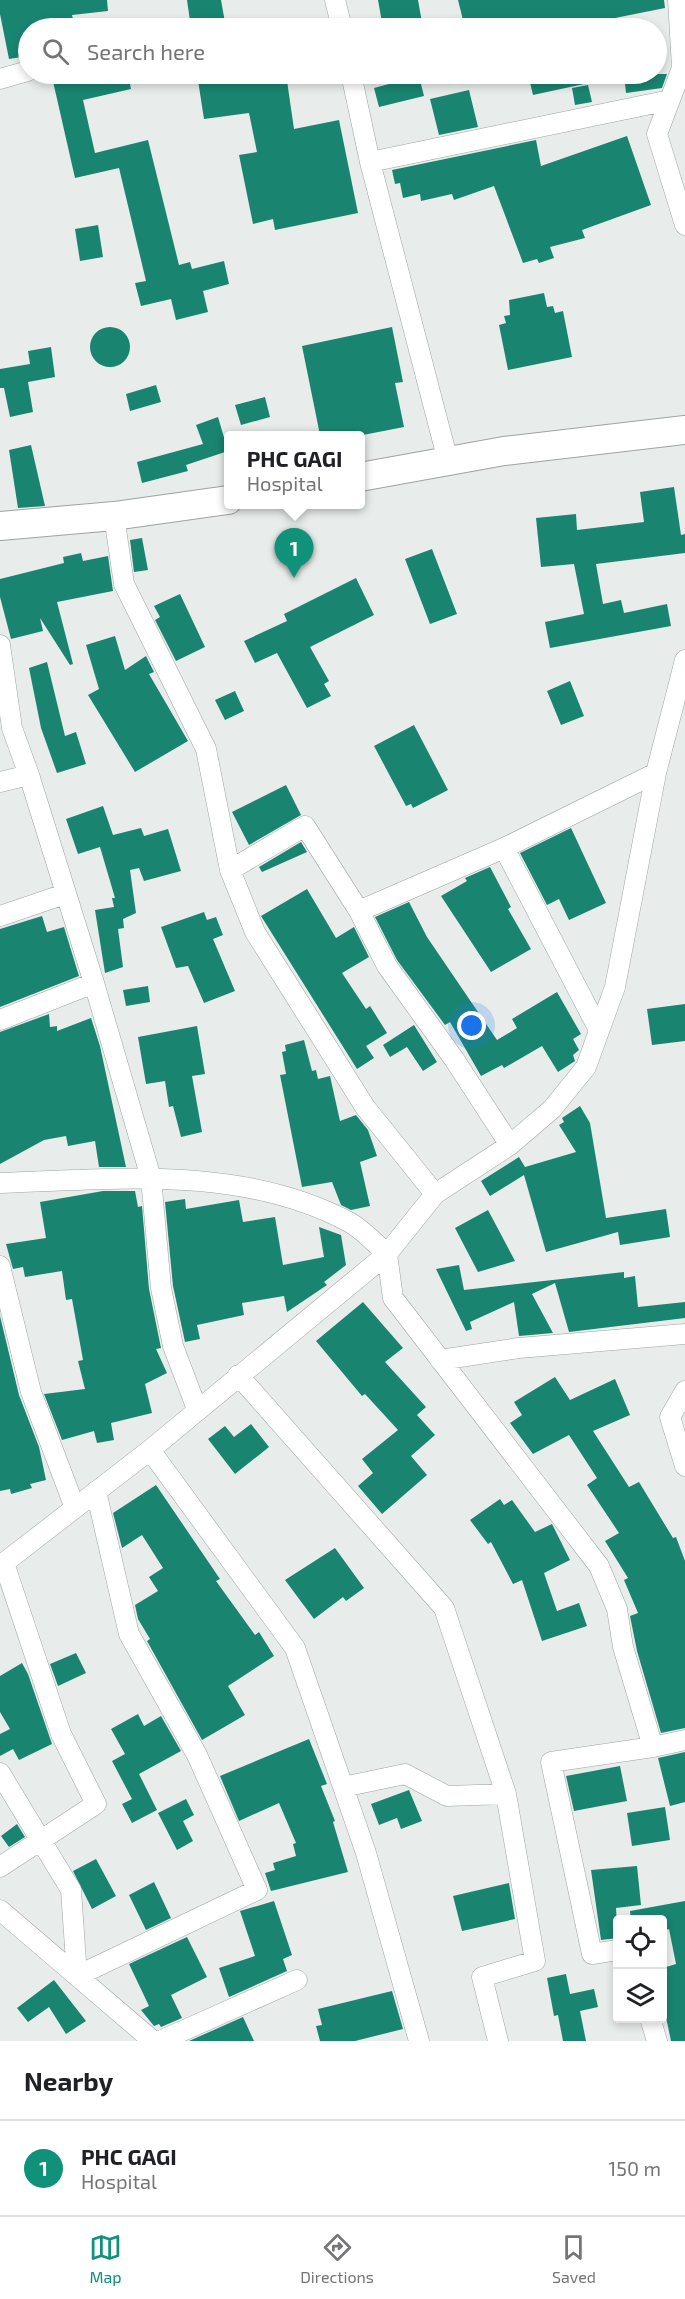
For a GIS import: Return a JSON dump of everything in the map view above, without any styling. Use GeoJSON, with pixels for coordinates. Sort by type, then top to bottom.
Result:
{"type":"FeatureCollection","features":[{"type":"Feature","properties":{"kind":"street"},"geometry":{"type":"LineString","coordinates":[[335,0],[340,18]]}},
{"type":"Feature","properties":{"kind":"street"},"geometry":{"type":"LineString","coordinates":[[678,0],[682,68],[657,134],[685,225]]}},
{"type":"Feature","properties":{"kind":"street"},"geometry":{"type":"LineString","coordinates":[[0,79],[18,74]]}},
{"type":"Feature","properties":{"kind":"street"},"geometry":{"type":"LineString","coordinates":[[353,84],[370,162],[448,461]]}},
{"type":"Feature","properties":{"kind":"street"},"geometry":{"type":"LineString","coordinates":[[370,162],[670,100]]}},
{"type":"Feature","properties":{"kind":"street"},"geometry":{"type":"LineString","coordinates":[[365,476],[504,451],[685,430]]}},
{"type":"Feature","properties":{"kind":"street"},"geometry":{"type":"LineString","coordinates":[[0,526],[114,516],[224,501]]}},
{"type":"Feature","properties":{"kind":"street"},"geometry":{"type":"LineString","coordinates":[[114,516],[124,584],[206,749],[230,870],[255,932],[365,1107],[435,1194]]}},
{"type":"Feature","properties":{"kind":"street"},"geometry":{"type":"LineString","coordinates":[[0,645],[12,728],[94,983],[151,1178],[161,1288],[173,1346],[197,1409]]}},
{"type":"Feature","properties":{"kind":"street"},"geometry":{"type":"LineString","coordinates":[[0,1867],[96,1804],[61,1734],[2,1565],[150,1450],[387,1254],[435,1194],[510,1144],[552,1109],[586,1067],[615,987],[656,773],[685,660]]}},
{"type":"Feature","properties":{"kind":"street"},"geometry":{"type":"LineString","coordinates":[[359,911],[504,848],[656,773]]}},
{"type":"Feature","properties":{"kind":"street"},"geometry":{"type":"LineString","coordinates":[[0,782],[29,775]]}},
{"type":"Feature","properties":{"kind":"street"},"geometry":{"type":"LineString","coordinates":[[230,870],[305,826],[359,911],[387,966],[454,1059],[510,1144]]}},
{"type":"Feature","properties":{"kind":"street"},"geometry":{"type":"LineString","coordinates":[[504,848],[599,1030]]}},
{"type":"Feature","properties":{"kind":"street"},"geometry":{"type":"LineString","coordinates":[[0,916],[65,894]]}},
{"type":"Feature","properties":{"kind":"street"},"geometry":{"type":"LineString","coordinates":[[0,1020],[94,983]]}},
{"type":"Feature","properties":{"kind":"street"},"geometry":{"type":"LineString","coordinates":[[0,1183],[151,1178],[217,1182],[285,1198],[351,1223],[387,1254],[393,1298],[599,1566],[617,1609],[623,1647],[653,1747]]}},
{"type":"Feature","properties":{"kind":"street"},"geometry":{"type":"LineString","coordinates":[[0,1266],[31,1392],[75,1508]]}},
{"type":"Feature","properties":{"kind":"street"},"geometry":{"type":"LineString","coordinates":[[440,1360],[519,1348],[685,1334]]}},
{"type":"Feature","properties":{"kind":"street"},"geometry":{"type":"LineString","coordinates":[[238,1375],[444,1608],[506,1794],[536,1961],[482,1977],[498,2041]]}},
{"type":"Feature","properties":{"kind":"street"},"geometry":{"type":"LineString","coordinates":[[685,1390],[670,1418],[685,1466]]}},
{"type":"Feature","properties":{"kind":"street"},"geometry":{"type":"LineString","coordinates":[[150,1450],[295,1648],[366,1853],[419,2041]]}},
{"type":"Feature","properties":{"kind":"street"},"geometry":{"type":"LineString","coordinates":[[77,1976],[257,1890],[197,1755],[129,1634],[96,1491]]}},
{"type":"Feature","properties":{"kind":"street"},"geometry":{"type":"LineString","coordinates":[[613,1951],[592,1954],[551,1762],[685,1740]]}},
{"type":"Feature","properties":{"kind":"street"},"geometry":{"type":"LineString","coordinates":[[0,1773],[71,1890],[77,1976]]}},
{"type":"Feature","properties":{"kind":"street"},"geometry":{"type":"LineString","coordinates":[[343,1787],[405,1774],[447,1796],[506,1794]]}},
{"type":"Feature","properties":{"kind":"street"},"geometry":{"type":"LineString","coordinates":[[0,1910],[153,2041]]}},
{"type":"Feature","properties":{"kind":"street"},"geometry":{"type":"LineString","coordinates":[[160,2041],[297,1980]]}},
{"type":"Feature","properties":{"kind":"street"},"geometry":{"type":"LineString","coordinates":[[651,2023],[657,2041]]}},
{"type":"Feature","properties":{"kind":"building"},"geometry":{"type":"Polygon","coordinates":[[[0,0],[107,0],[108,11],[72,15],[73,18],[18,18],[18,58],[9,59],[0,14],[0,0]]]}},
{"type":"Feature","properties":{"kind":"building"},"geometry":{"type":"Polygon","coordinates":[[[187,0],[221,0],[224,18],[190,18],[187,0]]]}},
{"type":"Feature","properties":{"kind":"building"},"geometry":{"type":"Polygon","coordinates":[[[378,0],[418,0],[421,18],[381,18],[378,0]]]}},
{"type":"Feature","properties":{"kind":"building"},"geometry":{"type":"Polygon","coordinates":[[[458,0],[664,0],[665,8],[615,18],[462,18],[458,0]]]}},
{"type":"Feature","properties":{"kind":"building"},"geometry":{"type":"Polygon","coordinates":[[[54,84],[130,84],[131,89],[83,100],[95,153],[148,140],[179,265],[190,262],[192,269],[224,261],[229,284],[203,291],[208,312],[176,320],[171,299],[141,306],[135,283],[146,281],[119,168],[75,178],[54,84]]]}},
{"type":"Feature","properties":{"kind":"building"},"geometry":{"type":"Polygon","coordinates":[[[199,84],[287,84],[294,129],[339,120],[358,213],[275,230],[273,219],[253,224],[239,155],[257,152],[249,113],[204,119],[199,84]]]}},
{"type":"Feature","properties":{"kind":"building"},"geometry":{"type":"Polygon","coordinates":[[[389,84],[421,84],[424,96],[379,107],[374,88],[389,84]]]}},
{"type":"Feature","properties":{"kind":"building"},"geometry":{"type":"Polygon","coordinates":[[[530,84],[584,84],[533,95],[530,84]]]}},
{"type":"Feature","properties":{"kind":"building"},"geometry":{"type":"Polygon","coordinates":[[[625,84],[663,84],[662,88],[626,93],[625,84]]]}},
{"type":"Feature","properties":{"kind":"building"},"geometry":{"type":"Polygon","coordinates":[[[588,85],[592,102],[575,105],[572,88],[588,85]]]}},
{"type":"Feature","properties":{"kind":"building"},"geometry":{"type":"Polygon","coordinates":[[[469,90],[478,127],[439,135],[430,99],[469,90]]]}},
{"type":"Feature","properties":{"kind":"building"},"geometry":{"type":"Polygon","coordinates":[[[627,136],[651,205],[582,230],[585,238],[550,247],[554,258],[539,263],[537,259],[523,263],[494,186],[454,200],[452,194],[421,201],[420,194],[403,198],[400,183],[395,184],[392,170],[536,140],[541,166],[627,136]]]}},
{"type":"Feature","properties":{"kind":"building"},"geometry":{"type":"Polygon","coordinates":[[[98,225],[103,257],[80,261],[75,229],[98,225]]]}},
{"type":"Feature","properties":{"kind":"building"},"geometry":{"type":"Polygon","coordinates":[[[544,293],[547,307],[553,306],[555,313],[563,311],[572,357],[508,370],[499,325],[506,323],[504,316],[510,315],[509,300],[544,293]]]}},
{"type":"Feature","properties":{"kind":"building"},"geometry":{"type":"Polygon","coordinates":[[[110,327],[124,333],[130,347],[124,361],[110,367],[96,361],[90,347],[96,333],[110,327]]]}},
{"type":"Feature","properties":{"kind":"building"},"geometry":{"type":"Polygon","coordinates":[[[392,327],[403,382],[395,383],[404,427],[365,435],[365,431],[319,431],[302,346],[392,327]]]}},
{"type":"Feature","properties":{"kind":"building"},"geometry":{"type":"Polygon","coordinates":[[[51,347],[55,377],[28,382],[33,412],[10,417],[4,388],[0,388],[0,369],[30,364],[28,351],[51,347]]]}},
{"type":"Feature","properties":{"kind":"building"},"geometry":{"type":"Polygon","coordinates":[[[156,385],[161,402],[130,411],[126,394],[156,385]]]}},
{"type":"Feature","properties":{"kind":"building"},"geometry":{"type":"Polygon","coordinates":[[[265,397],[270,417],[241,425],[235,405],[265,397]]]}},
{"type":"Feature","properties":{"kind":"building"},"geometry":{"type":"Polygon","coordinates":[[[218,417],[224,437],[224,452],[186,465],[188,471],[142,483],[137,462],[203,444],[196,425],[218,417]]]}},
{"type":"Feature","properties":{"kind":"building"},"geometry":{"type":"Polygon","coordinates":[[[31,445],[45,506],[18,508],[9,450],[31,445]]]}},
{"type":"Feature","properties":{"kind":"building"},"geometry":{"type":"Polygon","coordinates":[[[674,487],[681,535],[685,534],[685,553],[596,564],[603,604],[621,600],[624,613],[667,604],[671,626],[550,648],[545,622],[584,614],[574,564],[541,567],[536,518],[576,514],[577,530],[644,522],[640,492],[674,487]]]}},
{"type":"Feature","properties":{"kind":"building"},"geometry":{"type":"Polygon","coordinates":[[[142,538],[148,570],[134,572],[130,540],[142,538]]]}},
{"type":"Feature","properties":{"kind":"building"},"geometry":{"type":"Polygon","coordinates":[[[432,549],[457,614],[430,624],[405,559],[432,549]]]}},
{"type":"Feature","properties":{"kind":"building"},"geometry":{"type":"Polygon","coordinates":[[[81,553],[83,561],[108,556],[113,591],[57,602],[73,664],[70,665],[40,618],[43,631],[11,639],[0,597],[0,579],[64,563],[63,557],[81,553]]]}},
{"type":"Feature","properties":{"kind":"building"},"geometry":{"type":"Polygon","coordinates":[[[356,578],[374,615],[310,647],[329,681],[324,684],[331,696],[307,708],[277,653],[255,663],[244,641],[287,621],[284,614],[356,578]]]}},
{"type":"Feature","properties":{"kind":"building"},"geometry":{"type":"Polygon","coordinates":[[[180,594],[205,647],[176,661],[155,620],[160,617],[154,606],[180,594]]]}},
{"type":"Feature","properties":{"kind":"building"},"geometry":{"type":"Polygon","coordinates":[[[115,636],[125,670],[146,656],[154,672],[149,674],[188,741],[135,772],[88,695],[99,689],[86,645],[115,636]]]}},
{"type":"Feature","properties":{"kind":"building"},"geometry":{"type":"Polygon","coordinates":[[[47,662],[65,736],[76,732],[86,764],[57,773],[41,728],[29,668],[47,662]]]}},
{"type":"Feature","properties":{"kind":"building"},"geometry":{"type":"Polygon","coordinates":[[[570,681],[584,716],[561,725],[547,691],[570,681]]]}},
{"type":"Feature","properties":{"kind":"building"},"geometry":{"type":"Polygon","coordinates":[[[235,691],[244,711],[225,720],[215,700],[235,691]]]}},
{"type":"Feature","properties":{"kind":"building"},"geometry":{"type":"Polygon","coordinates":[[[414,725],[448,790],[413,808],[411,804],[406,806],[374,746],[414,725]]]}},
{"type":"Feature","properties":{"kind":"building"},"geometry":{"type":"Polygon","coordinates":[[[286,785],[301,815],[249,845],[232,812],[286,785]]]}},
{"type":"Feature","properties":{"kind":"building"},"geometry":{"type":"Polygon","coordinates":[[[103,806],[113,835],[141,828],[144,836],[168,829],[181,871],[144,881],[139,868],[130,870],[136,913],[123,919],[124,928],[118,929],[123,967],[105,973],[95,910],[114,907],[112,898],[115,898],[100,847],[78,854],[66,819],[103,806]]]}},
{"type":"Feature","properties":{"kind":"building"},"geometry":{"type":"Polygon","coordinates":[[[571,828],[606,903],[569,920],[559,899],[547,905],[520,853],[571,828]]]}},
{"type":"Feature","properties":{"kind":"building"},"geometry":{"type":"Polygon","coordinates":[[[301,842],[307,852],[262,872],[259,867],[301,842]]]}},
{"type":"Feature","properties":{"kind":"building"},"geometry":{"type":"Polygon","coordinates":[[[490,867],[511,907],[508,909],[531,949],[491,972],[441,896],[467,881],[465,878],[490,867]]]}},
{"type":"Feature","properties":{"kind":"building"},"geometry":{"type":"Polygon","coordinates":[[[307,889],[336,938],[354,927],[369,957],[342,973],[366,1009],[370,1006],[387,1033],[366,1046],[374,1058],[357,1069],[261,916],[307,889]]]}},
{"type":"Feature","properties":{"kind":"building"},"geometry":{"type":"Polygon","coordinates":[[[409,902],[427,937],[497,1040],[517,1028],[512,1019],[557,992],[581,1034],[573,1039],[579,1050],[573,1055],[575,1061],[558,1072],[542,1046],[504,1068],[502,1065],[481,1076],[450,1022],[445,1025],[397,960],[375,917],[409,902]]]}},
{"type":"Feature","properties":{"kind":"building"},"geometry":{"type":"Polygon","coordinates":[[[204,912],[207,920],[216,917],[223,935],[213,939],[235,991],[204,1003],[188,966],[176,968],[161,927],[204,912]]]}},
{"type":"Feature","properties":{"kind":"building"},"geometry":{"type":"Polygon","coordinates":[[[42,916],[47,932],[64,927],[79,976],[0,1007],[0,929],[42,916]]]}},
{"type":"Feature","properties":{"kind":"building"},"geometry":{"type":"Polygon","coordinates":[[[148,986],[150,1002],[126,1006],[123,990],[148,986]]]}},
{"type":"Feature","properties":{"kind":"building"},"geometry":{"type":"Polygon","coordinates":[[[685,1004],[685,1041],[652,1045],[647,1009],[685,1004]]]}},
{"type":"Feature","properties":{"kind":"building"},"geometry":{"type":"Polygon","coordinates":[[[49,1014],[50,1027],[57,1026],[57,1031],[91,1018],[100,1046],[126,1167],[99,1167],[95,1141],[68,1146],[66,1136],[44,1140],[0,1164],[0,1032],[49,1014]]]}},
{"type":"Feature","properties":{"kind":"building"},"geometry":{"type":"Polygon","coordinates":[[[414,1025],[437,1062],[423,1071],[407,1047],[390,1057],[383,1045],[414,1025]]]}},
{"type":"Feature","properties":{"kind":"building"},"geometry":{"type":"Polygon","coordinates":[[[197,1026],[205,1074],[192,1076],[202,1132],[181,1137],[173,1106],[169,1107],[165,1081],[146,1084],[138,1037],[197,1026]]]}},
{"type":"Feature","properties":{"kind":"building"},"geometry":{"type":"Polygon","coordinates":[[[304,1040],[312,1071],[316,1070],[318,1079],[330,1076],[340,1121],[356,1115],[368,1130],[377,1156],[360,1162],[370,1206],[351,1210],[341,1205],[332,1182],[302,1187],[280,1075],[286,1074],[282,1052],[286,1051],[285,1045],[304,1040]]]}},
{"type":"Feature","properties":{"kind":"building"},"geometry":{"type":"Polygon","coordinates":[[[580,1106],[590,1123],[606,1218],[666,1209],[670,1237],[620,1245],[618,1232],[546,1252],[524,1175],[490,1196],[481,1181],[519,1157],[525,1167],[576,1152],[559,1125],[564,1122],[562,1118],[580,1106]]]}},
{"type":"Feature","properties":{"kind":"building"},"geometry":{"type":"Polygon","coordinates":[[[103,1191],[135,1191],[138,1207],[142,1206],[149,1289],[161,1348],[156,1349],[167,1373],[145,1384],[152,1413],[111,1423],[114,1440],[97,1443],[94,1431],[62,1440],[44,1394],[85,1389],[78,1361],[83,1360],[72,1299],[66,1300],[62,1271],[25,1277],[23,1267],[13,1269],[6,1244],[46,1238],[40,1202],[103,1191]]]}},
{"type":"Feature","properties":{"kind":"building"},"geometry":{"type":"Polygon","coordinates":[[[185,1199],[186,1209],[239,1200],[243,1222],[275,1217],[283,1265],[324,1257],[319,1227],[341,1235],[346,1265],[324,1282],[327,1285],[287,1312],[284,1296],[242,1303],[244,1315],[197,1325],[200,1339],[185,1342],[173,1286],[165,1202],[185,1199]]]}},
{"type":"Feature","properties":{"kind":"building"},"geometry":{"type":"Polygon","coordinates":[[[488,1210],[515,1261],[478,1272],[455,1228],[488,1210]]]}},
{"type":"Feature","properties":{"kind":"building"},"geometry":{"type":"Polygon","coordinates":[[[459,1265],[464,1290],[624,1272],[624,1278],[635,1276],[638,1307],[685,1302],[685,1318],[569,1332],[555,1283],[532,1294],[553,1333],[519,1336],[514,1302],[470,1322],[472,1329],[466,1331],[436,1269],[459,1265]]]}},
{"type":"Feature","properties":{"kind":"building"},"geometry":{"type":"Polygon","coordinates":[[[363,1302],[403,1348],[385,1362],[426,1407],[417,1415],[435,1435],[411,1456],[427,1475],[382,1514],[358,1486],[373,1473],[362,1459],[398,1430],[365,1394],[362,1396],[316,1341],[363,1302]]]}},
{"type":"Feature","properties":{"kind":"building"},"geometry":{"type":"Polygon","coordinates":[[[0,1316],[19,1395],[39,1447],[46,1480],[30,1484],[32,1488],[11,1494],[10,1489],[0,1491],[0,1316]]]}},
{"type":"Feature","properties":{"kind":"building"},"geometry":{"type":"Polygon","coordinates":[[[555,1377],[570,1400],[615,1379],[630,1415],[593,1431],[629,1487],[639,1482],[673,1538],[676,1537],[685,1561],[685,1728],[661,1733],[637,1651],[630,1616],[638,1613],[624,1580],[628,1578],[605,1541],[619,1533],[587,1485],[597,1478],[569,1435],[533,1454],[510,1423],[522,1415],[514,1402],[555,1377]]]}},
{"type":"Feature","properties":{"kind":"building"},"geometry":{"type":"Polygon","coordinates":[[[251,1424],[269,1447],[235,1474],[208,1439],[225,1426],[234,1437],[251,1424]]]}},
{"type":"Feature","properties":{"kind":"building"},"geometry":{"type":"Polygon","coordinates":[[[156,1485],[220,1579],[216,1581],[255,1635],[259,1632],[274,1656],[228,1686],[245,1715],[202,1740],[147,1641],[150,1639],[138,1619],[135,1605],[158,1591],[149,1577],[163,1568],[142,1535],[122,1548],[113,1513],[156,1485]]]}},
{"type":"Feature","properties":{"kind":"building"},"geometry":{"type":"Polygon","coordinates":[[[500,1499],[504,1505],[512,1500],[535,1532],[552,1524],[570,1560],[544,1573],[557,1611],[579,1603],[587,1626],[542,1641],[522,1580],[513,1584],[491,1542],[488,1544],[470,1520],[500,1499]]]}},
{"type":"Feature","properties":{"kind":"building"},"geometry":{"type":"Polygon","coordinates":[[[335,1548],[364,1588],[346,1601],[343,1597],[314,1619],[285,1580],[335,1548]]]}},
{"type":"Feature","properties":{"kind":"building"},"geometry":{"type":"Polygon","coordinates":[[[76,1653],[86,1673],[58,1686],[50,1664],[76,1653]]]}},
{"type":"Feature","properties":{"kind":"building"},"geometry":{"type":"Polygon","coordinates":[[[22,1663],[28,1674],[52,1744],[19,1760],[13,1749],[0,1756],[0,1734],[10,1729],[0,1712],[0,1676],[22,1663]]]}},
{"type":"Feature","properties":{"kind":"building"},"geometry":{"type":"Polygon","coordinates":[[[138,1714],[144,1726],[161,1716],[181,1751],[139,1774],[157,1810],[132,1823],[122,1804],[132,1799],[112,1761],[125,1754],[111,1729],[138,1714]]]}},
{"type":"Feature","properties":{"kind":"building"},"geometry":{"type":"Polygon","coordinates":[[[309,1739],[327,1784],[321,1786],[335,1821],[333,1822],[348,1872],[271,1891],[265,1873],[275,1870],[273,1863],[296,1856],[293,1844],[296,1843],[279,1803],[239,1821],[220,1776],[309,1739]]]}},
{"type":"Feature","properties":{"kind":"building"},"geometry":{"type":"Polygon","coordinates":[[[685,1752],[685,1802],[670,1806],[658,1758],[685,1752]]]}},
{"type":"Feature","properties":{"kind":"building"},"geometry":{"type":"Polygon","coordinates":[[[620,1766],[627,1801],[574,1811],[566,1776],[620,1766]]]}},
{"type":"Feature","properties":{"kind":"building"},"geometry":{"type":"Polygon","coordinates":[[[409,1790],[422,1821],[401,1829],[397,1818],[379,1825],[371,1804],[409,1790]]]}},
{"type":"Feature","properties":{"kind":"building"},"geometry":{"type":"Polygon","coordinates":[[[186,1799],[194,1815],[183,1821],[193,1841],[177,1850],[158,1813],[186,1799]]]}},
{"type":"Feature","properties":{"kind":"building"},"geometry":{"type":"Polygon","coordinates":[[[665,1807],[670,1840],[632,1846],[627,1813],[665,1807]]]}},
{"type":"Feature","properties":{"kind":"building"},"geometry":{"type":"Polygon","coordinates":[[[17,1824],[25,1837],[9,1847],[1,1836],[17,1824]]]}},
{"type":"Feature","properties":{"kind":"building"},"geometry":{"type":"Polygon","coordinates":[[[96,1859],[116,1896],[92,1909],[73,1871],[96,1859]]]}},
{"type":"Feature","properties":{"kind":"building"},"geometry":{"type":"Polygon","coordinates":[[[637,1866],[641,1905],[616,1908],[616,1915],[613,1915],[613,1939],[601,1940],[591,1870],[637,1866]]]}},
{"type":"Feature","properties":{"kind":"building"},"geometry":{"type":"Polygon","coordinates":[[[154,1882],[171,1918],[146,1930],[129,1895],[154,1882]]]}},
{"type":"Feature","properties":{"kind":"building"},"geometry":{"type":"Polygon","coordinates":[[[509,1883],[515,1919],[462,1931],[453,1896],[509,1883]]]}},
{"type":"Feature","properties":{"kind":"building"},"geometry":{"type":"Polygon","coordinates":[[[274,1901],[292,1955],[283,1959],[287,1971],[229,1997],[219,1968],[255,1956],[240,1911],[274,1901]]]}},
{"type":"Feature","properties":{"kind":"building"},"geometry":{"type":"Polygon","coordinates":[[[685,1901],[685,2041],[671,2041],[667,2022],[667,1967],[676,1964],[669,1929],[667,1930],[667,1915],[630,1915],[630,1911],[685,1901]]]}},
{"type":"Feature","properties":{"kind":"building"},"geometry":{"type":"Polygon","coordinates":[[[187,1937],[207,1977],[171,1995],[182,2018],[161,2027],[159,2024],[154,2026],[141,2010],[149,2006],[129,1964],[187,1937]]]}},
{"type":"Feature","properties":{"kind":"building"},"geometry":{"type":"Polygon","coordinates":[[[566,1974],[570,1994],[594,1989],[598,2007],[580,2011],[586,2041],[563,2041],[558,2015],[554,2016],[547,1978],[566,1974]]]}},
{"type":"Feature","properties":{"kind":"building"},"geometry":{"type":"Polygon","coordinates":[[[54,1980],[86,2021],[66,2034],[49,2007],[28,2022],[17,2008],[54,1980]]]}},
{"type":"Feature","properties":{"kind":"building"},"geometry":{"type":"Polygon","coordinates":[[[392,1991],[403,2029],[355,2041],[320,2041],[316,2026],[322,2025],[318,2009],[392,1991]]]}},
{"type":"Feature","properties":{"kind":"building"},"geometry":{"type":"Polygon","coordinates":[[[243,2017],[254,2041],[189,2041],[243,2017]]]}},
{"type":"Feature","properties":{"kind":"place","name":"PHC GAGI"},"geometry":{"type":"Point","coordinates":[294,578]}}]}
